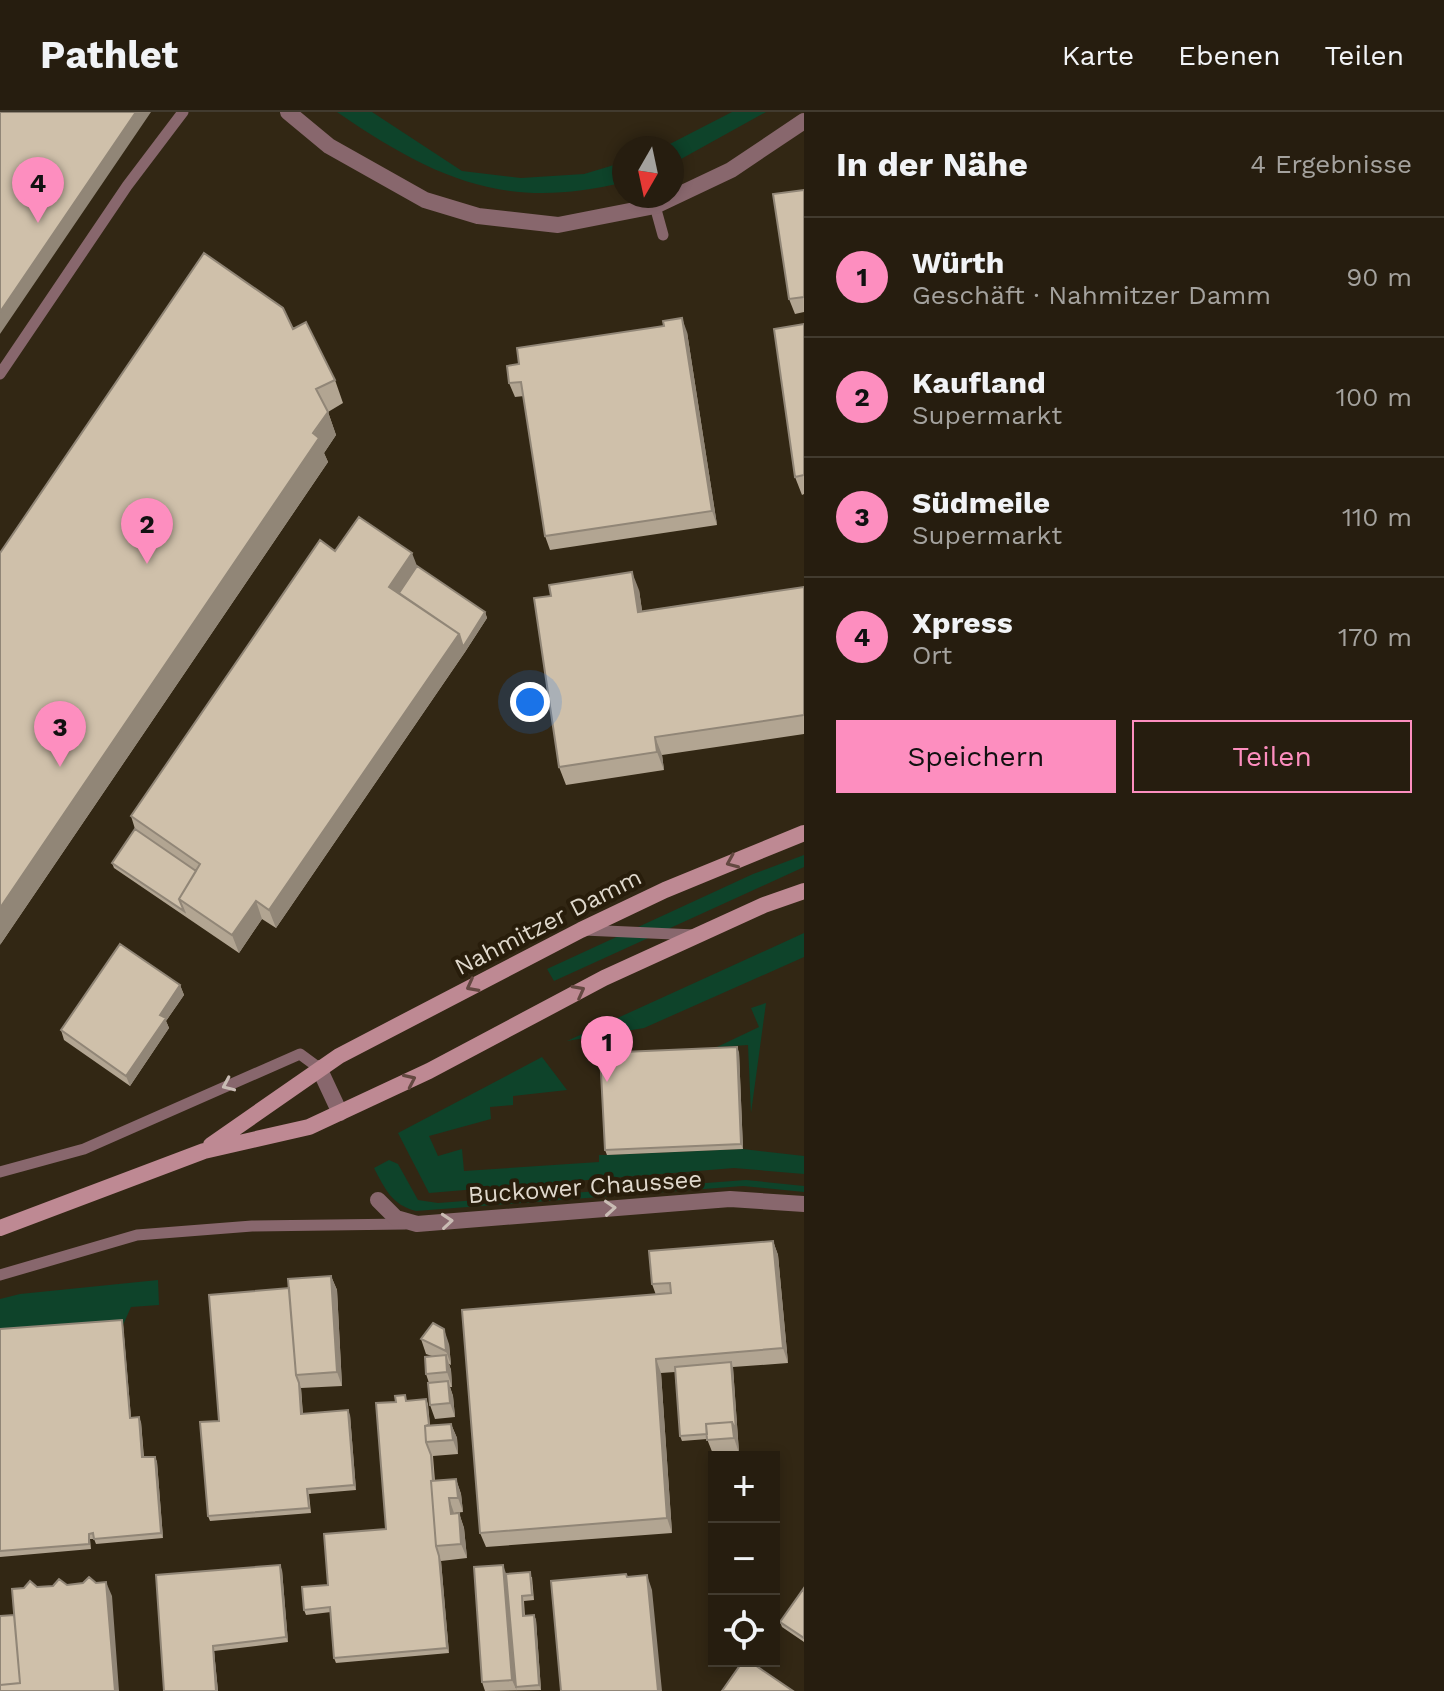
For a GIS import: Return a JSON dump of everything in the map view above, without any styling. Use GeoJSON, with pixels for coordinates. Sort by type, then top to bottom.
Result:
{"type":"FeatureCollection","features":[{"type":"Feature","properties":{"kind":"main road","name":"Nahmitzer Damm"},"geometry":{"type":"LineString","coordinates":[[319,1068],[581,930],[665,890],[803,835]]}},
{"type":"Feature","properties":{"kind":"main road"},"geometry":{"type":"LineString","coordinates":[[0,1228],[204,1151],[309,1127],[429,1071],[604,978],[804,891]]}},
{"type":"Feature","properties":{"kind":"main road"},"geometry":{"type":"LineString","coordinates":[[204,1151],[319,1068]]}},
{"type":"Feature","properties":{"kind":"street"},"geometry":{"type":"LineString","coordinates":[[288,112],[329,146],[375,175],[425,200],[478,216],[558,225],[645,208]]}},
{"type":"Feature","properties":{"kind":"street"},"geometry":{"type":"LineString","coordinates":[[684,192],[731,170],[804,121]]}},
{"type":"Feature","properties":{"kind":"street"},"geometry":{"type":"LineString","coordinates":[[319,1068],[340,1113]]}},
{"type":"Feature","properties":{"kind":"street","name":"Buckower Chaussee"},"geometry":{"type":"LineString","coordinates":[[417,1224],[730,1199],[804,1204]]}},
{"type":"Feature","properties":{"kind":"street"},"geometry":{"type":"LineString","coordinates":[[378,1200],[396,1218],[417,1224]]}},
{"type":"Feature","properties":{"kind":"lane"},"geometry":{"type":"LineString","coordinates":[[0,374],[127,186],[183,112]]}},
{"type":"Feature","properties":{"kind":"lane"},"geometry":{"type":"LineString","coordinates":[[656,208],[663,235]]}},
{"type":"Feature","properties":{"kind":"lane"},"geometry":{"type":"LineString","coordinates":[[581,930],[699,935]]}},
{"type":"Feature","properties":{"kind":"lane"},"geometry":{"type":"LineString","coordinates":[[0,1172],[84,1149],[300,1054],[319,1068]]}},
{"type":"Feature","properties":{"kind":"lane"},"geometry":{"type":"LineString","coordinates":[[0,1275],[137,1235],[252,1226],[417,1224]]}},
{"type":"Feature","properties":{"kind":"green space"},"geometry":{"type":"Polygon","coordinates":[[[337,112],[372,112],[462,171],[521,178],[584,174],[612,166],[612,184],[543,193],[472,183],[439,171],[337,112]]]}},
{"type":"Feature","properties":{"kind":"green space"},"geometry":{"type":"Polygon","coordinates":[[[732,112],[766,112],[684,157],[684,137],[732,112]]]}},
{"type":"Feature","properties":{"kind":"green space"},"geometry":{"type":"Polygon","coordinates":[[[804,855],[804,867],[554,981],[547,969],[753,874],[804,855]]]}},
{"type":"Feature","properties":{"kind":"green space"},"geometry":{"type":"Polygon","coordinates":[[[804,933],[804,957],[644,1028],[567,1041],[804,933]]]}},
{"type":"Feature","properties":{"kind":"green space"},"geometry":{"type":"Polygon","coordinates":[[[766,1003],[751,1113],[748,1045],[717,1047],[759,1027],[751,1008],[766,1003]]]}},
{"type":"Feature","properties":{"kind":"green space"},"geometry":{"type":"Polygon","coordinates":[[[542,1057],[567,1090],[513,1096],[513,1105],[490,1107],[491,1119],[429,1136],[438,1156],[462,1149],[464,1171],[599,1162],[599,1155],[743,1149],[804,1156],[804,1174],[734,1168],[429,1193],[398,1133],[542,1057]]]}},
{"type":"Feature","properties":{"kind":"green space"},"geometry":{"type":"Polygon","coordinates":[[[389,1160],[398,1164],[418,1200],[438,1203],[746,1180],[804,1186],[804,1192],[743,1186],[416,1211],[395,1200],[378,1176],[374,1168],[389,1160]]]}},
{"type":"Feature","properties":{"kind":"green space"},"geometry":{"type":"Polygon","coordinates":[[[158,1280],[159,1305],[131,1307],[123,1325],[0,1334],[0,1299],[20,1294],[158,1280]]]}},
{"type":"Feature","properties":{"kind":"building"},"geometry":{"type":"Polygon","coordinates":[[[0,112],[136,112],[0,312],[0,112]]]}},
{"type":"Feature","properties":{"kind":"building"},"geometry":{"type":"Polygon","coordinates":[[[804,190],[804,297],[789,299],[773,194],[804,190]]]}},
{"type":"Feature","properties":{"kind":"building"},"geometry":{"type":"Polygon","coordinates":[[[204,253],[283,308],[293,329],[306,322],[335,380],[316,389],[328,412],[313,433],[319,438],[0,908],[0,553],[204,253]]]}},
{"type":"Feature","properties":{"kind":"building"},"geometry":{"type":"Polygon","coordinates":[[[682,318],[712,511],[545,536],[521,382],[509,383],[507,366],[519,364],[517,348],[664,326],[663,321],[682,318]]]}},
{"type":"Feature","properties":{"kind":"building"},"geometry":{"type":"Polygon","coordinates":[[[804,324],[804,475],[795,477],[774,329],[804,324]]]}},
{"type":"Feature","properties":{"kind":"building"},"geometry":{"type":"Polygon","coordinates":[[[359,517],[412,553],[389,587],[459,634],[269,910],[256,901],[232,935],[179,899],[200,864],[131,816],[320,540],[335,551],[359,517]]]}},
{"type":"Feature","properties":{"kind":"building"},"geometry":{"type":"Polygon","coordinates":[[[417,566],[485,612],[463,647],[459,634],[399,593],[417,566]]]}},
{"type":"Feature","properties":{"kind":"building"},"geometry":{"type":"Polygon","coordinates":[[[632,572],[638,612],[804,587],[804,715],[655,737],[657,752],[559,767],[534,598],[551,596],[549,585],[632,572]]]}},
{"type":"Feature","properties":{"kind":"building"},"geometry":{"type":"Polygon","coordinates":[[[135,829],[196,871],[179,899],[184,911],[112,863],[135,829]]]}},
{"type":"Feature","properties":{"kind":"building"},"geometry":{"type":"Polygon","coordinates":[[[120,944],[180,985],[160,1015],[166,1018],[126,1076],[61,1030],[120,944]]]}},
{"type":"Feature","properties":{"kind":"building"},"geometry":{"type":"Polygon","coordinates":[[[737,1047],[741,1144],[605,1150],[600,1053],[737,1047]]]}},
{"type":"Feature","properties":{"kind":"building"},"geometry":{"type":"Polygon","coordinates":[[[773,1241],[783,1348],[656,1359],[667,1518],[480,1533],[462,1310],[671,1293],[670,1283],[652,1284],[649,1251],[773,1241]]]}},
{"type":"Feature","properties":{"kind":"building"},"geometry":{"type":"Polygon","coordinates":[[[331,1276],[337,1372],[296,1375],[288,1279],[331,1276]]]}},
{"type":"Feature","properties":{"kind":"building"},"geometry":{"type":"Polygon","coordinates":[[[289,1288],[301,1414],[348,1410],[354,1485],[307,1489],[309,1508],[208,1516],[200,1422],[219,1421],[209,1295],[289,1288]]]}},
{"type":"Feature","properties":{"kind":"building"},"geometry":{"type":"Polygon","coordinates":[[[122,1320],[130,1418],[139,1417],[142,1457],[155,1457],[161,1533],[94,1539],[93,1533],[89,1534],[89,1544],[0,1551],[0,1329],[122,1320]]]}},
{"type":"Feature","properties":{"kind":"building"},"geometry":{"type":"Polygon","coordinates":[[[433,1323],[444,1329],[446,1351],[421,1339],[433,1323]]]}},
{"type":"Feature","properties":{"kind":"building"},"geometry":{"type":"Polygon","coordinates":[[[446,1355],[447,1372],[426,1374],[425,1357],[446,1355]]]}},
{"type":"Feature","properties":{"kind":"building"},"geometry":{"type":"Polygon","coordinates":[[[731,1362],[736,1431],[732,1422],[706,1424],[707,1434],[680,1436],[675,1367],[731,1362]]]}},
{"type":"Feature","properties":{"kind":"building"},"geometry":{"type":"Polygon","coordinates":[[[448,1381],[450,1403],[430,1405],[428,1383],[448,1381]]]}},
{"type":"Feature","properties":{"kind":"building"},"geometry":{"type":"Polygon","coordinates":[[[405,1395],[406,1401],[426,1399],[429,1425],[425,1426],[426,1442],[431,1455],[436,1546],[447,1648],[334,1658],[330,1607],[304,1610],[302,1587],[328,1585],[324,1534],[386,1529],[376,1403],[396,1402],[395,1396],[405,1395]]]}},
{"type":"Feature","properties":{"kind":"building"},"geometry":{"type":"Polygon","coordinates":[[[732,1422],[734,1438],[707,1440],[706,1424],[732,1422]]]}},
{"type":"Feature","properties":{"kind":"building"},"geometry":{"type":"Polygon","coordinates":[[[451,1424],[453,1440],[426,1442],[425,1426],[451,1424]]]}},
{"type":"Feature","properties":{"kind":"building"},"geometry":{"type":"Polygon","coordinates":[[[456,1479],[458,1498],[449,1498],[451,1514],[459,1513],[461,1544],[436,1546],[431,1481],[456,1479]]]}},
{"type":"Feature","properties":{"kind":"building"},"geometry":{"type":"Polygon","coordinates":[[[280,1565],[286,1637],[213,1646],[216,1691],[164,1691],[156,1575],[280,1565]]]}},
{"type":"Feature","properties":{"kind":"building"},"geometry":{"type":"Polygon","coordinates":[[[503,1565],[512,1680],[482,1682],[474,1567],[503,1565]]]}},
{"type":"Feature","properties":{"kind":"building"},"geometry":{"type":"Polygon","coordinates":[[[530,1572],[532,1595],[522,1596],[523,1616],[534,1615],[539,1685],[516,1687],[506,1574],[530,1572]]]}},
{"type":"Feature","properties":{"kind":"building"},"geometry":{"type":"Polygon","coordinates":[[[626,1574],[627,1577],[647,1575],[658,1691],[561,1691],[551,1581],[626,1574]]]}},
{"type":"Feature","properties":{"kind":"building"},"geometry":{"type":"Polygon","coordinates":[[[89,1577],[96,1583],[106,1582],[115,1691],[0,1691],[0,1685],[20,1683],[12,1589],[24,1588],[30,1581],[37,1587],[53,1586],[59,1579],[67,1585],[83,1583],[89,1577]]]}},
{"type":"Feature","properties":{"kind":"building"},"geometry":{"type":"Polygon","coordinates":[[[804,1588],[804,1638],[780,1622],[804,1588]]]}},
{"type":"Feature","properties":{"kind":"building"},"geometry":{"type":"Polygon","coordinates":[[[14,1615],[20,1683],[0,1685],[0,1616],[14,1615]]]}},
{"type":"Feature","properties":{"kind":"building"},"geometry":{"type":"Polygon","coordinates":[[[739,1667],[758,1667],[793,1691],[722,1691],[739,1667]]]}},
{"type":"Feature","properties":{"kind":"place","name":"Xpress"},"geometry":{"type":"Point","coordinates":[38,223]}},
{"type":"Feature","properties":{"kind":"place","name":"Kaufland"},"geometry":{"type":"Point","coordinates":[147,564]}},
{"type":"Feature","properties":{"kind":"place","name":"Südmeile"},"geometry":{"type":"Point","coordinates":[60,767]}},
{"type":"Feature","properties":{"kind":"place","name":"Würth"},"geometry":{"type":"Point","coordinates":[607,1082]}}]}
